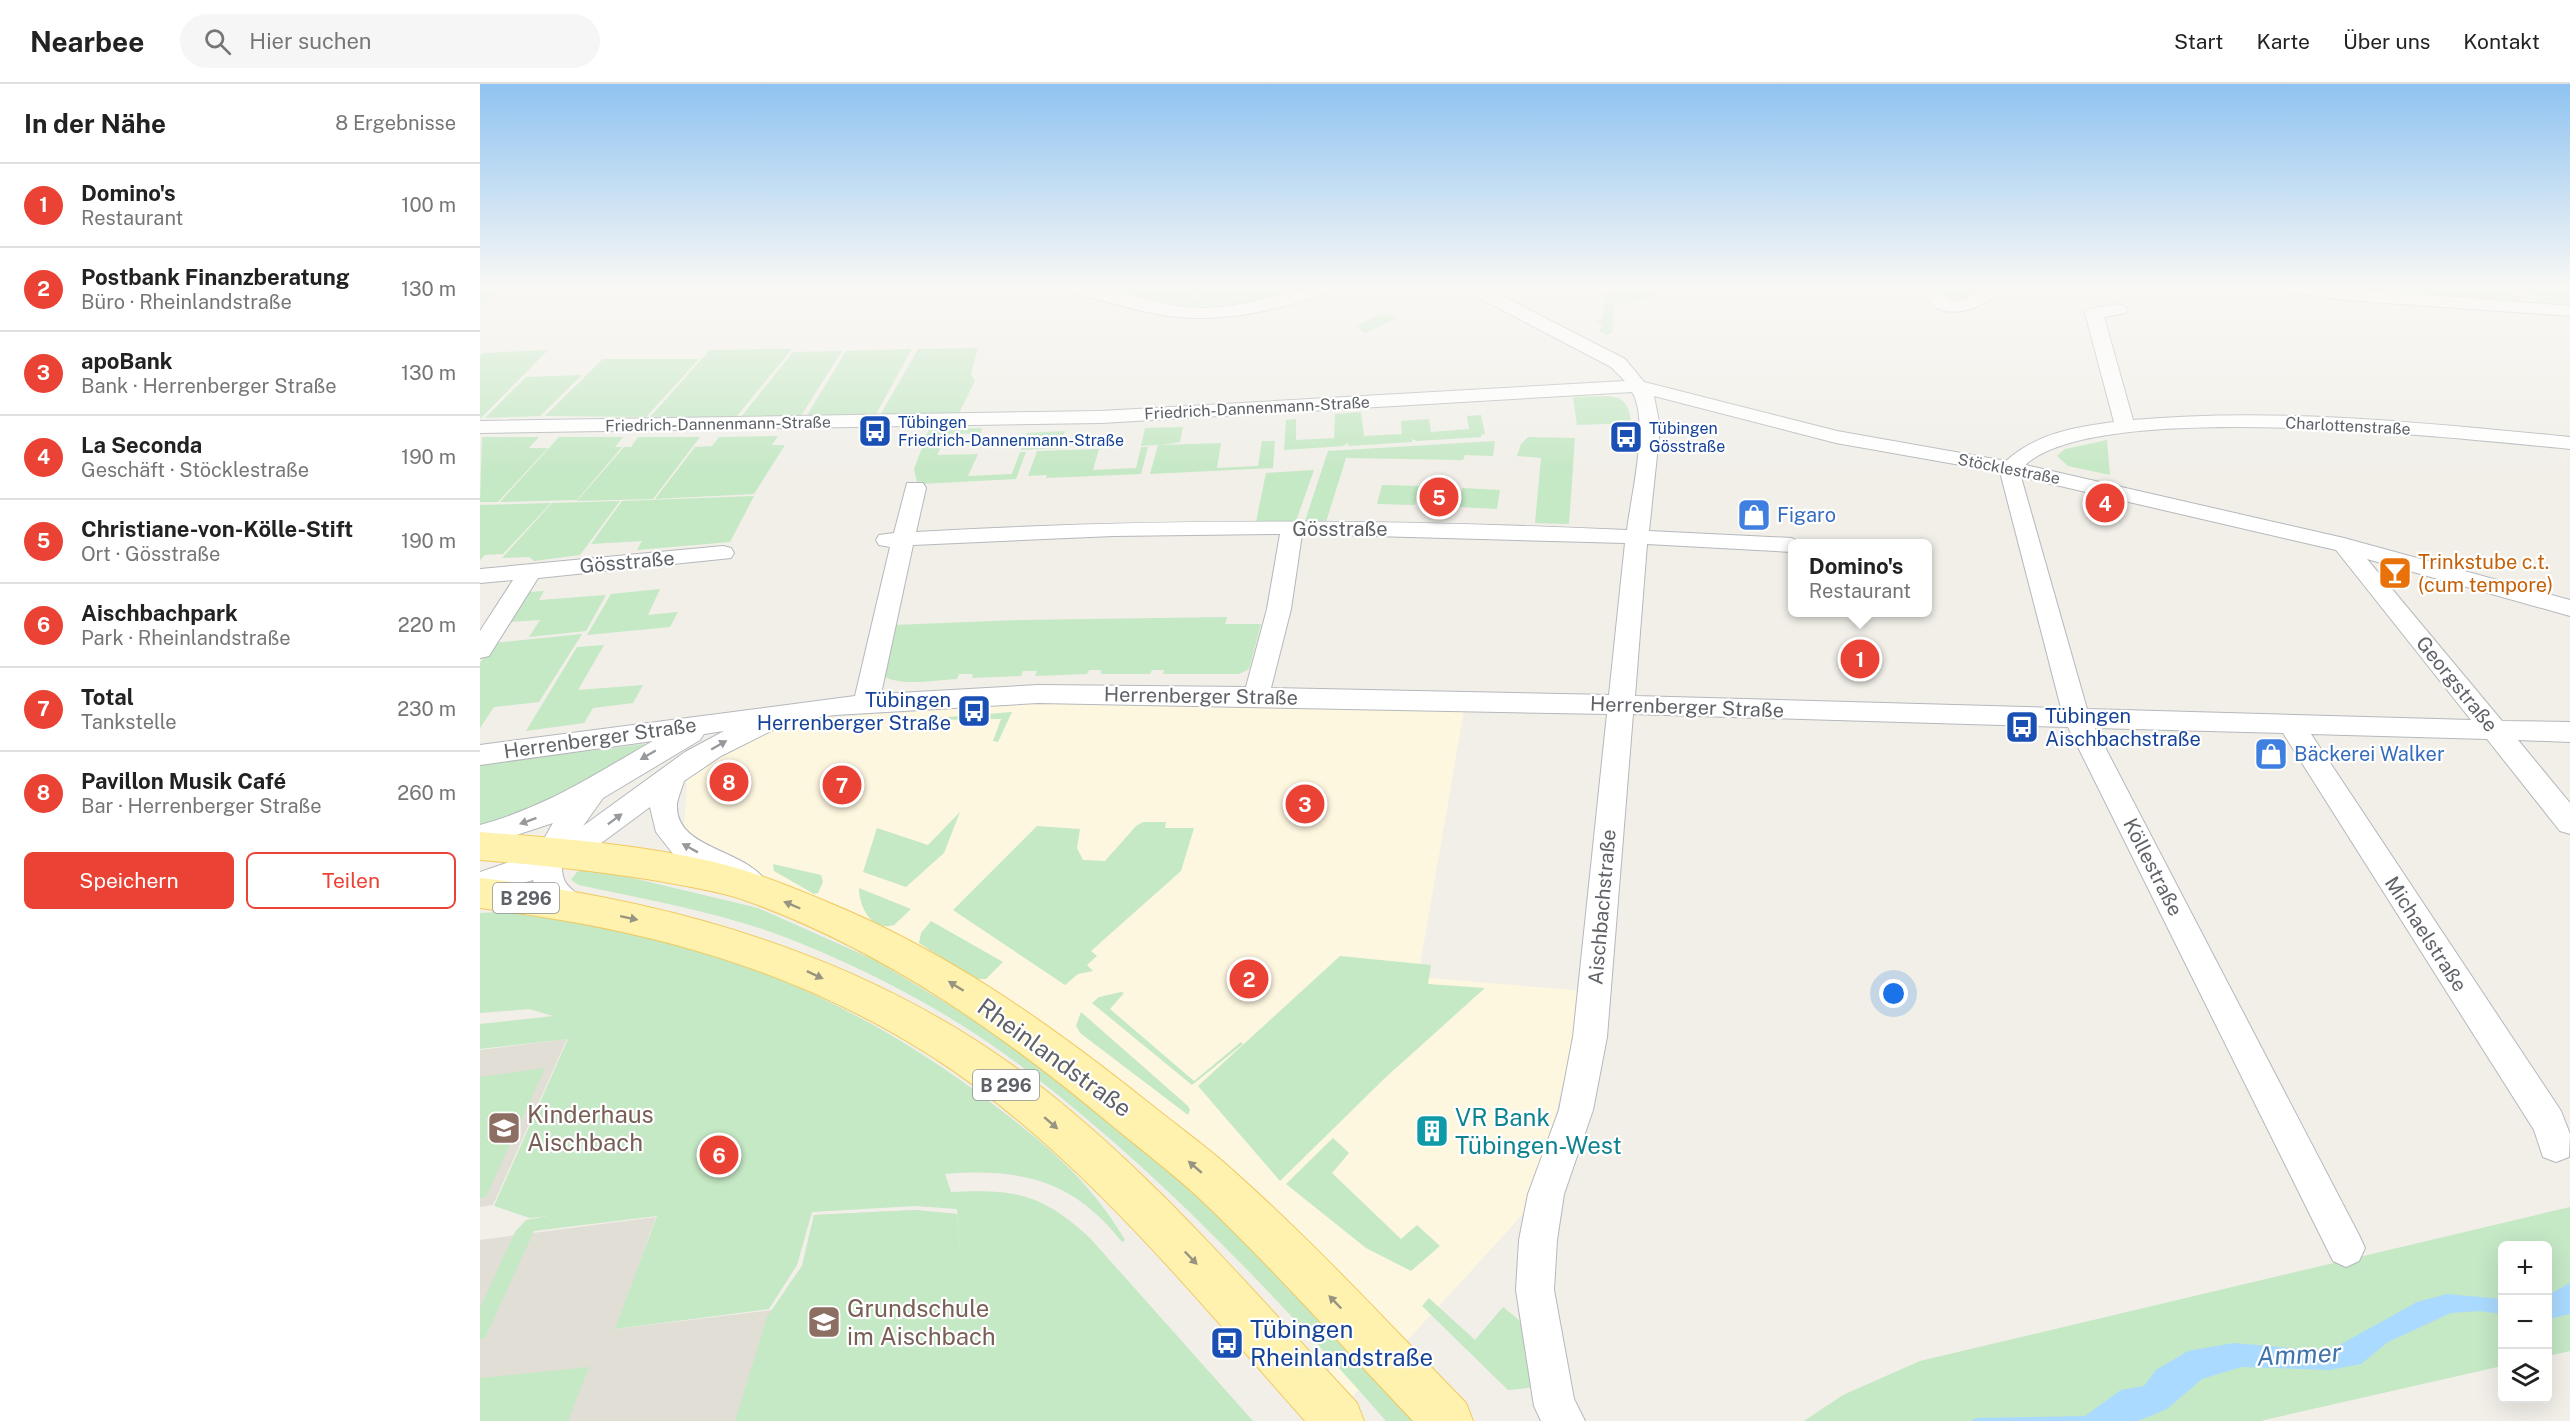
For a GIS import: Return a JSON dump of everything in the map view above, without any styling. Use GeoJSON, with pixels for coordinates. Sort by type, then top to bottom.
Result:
{"type":"FeatureCollection","features":[{"type":"Feature","properties":{"kind":"main road","name":"B 296"},"geometry":{"type":"LineString","coordinates":[[480,846],[555,856]]}},
{"type":"Feature","properties":{"kind":"main road","name":"Rheinlandstraße"},"geometry":{"type":"LineString","coordinates":[[555,856],[691,872],[757,889],[862,933],[921,964],[1034,1038],[1097,1085],[1211,1180],[1269,1235],[1448,1421]]}},
{"type":"Feature","properties":{"kind":"main road","name":"B 296"},"geometry":{"type":"LineString","coordinates":[[480,893],[572,906],[702,935],[768,955],[886,1008],[969,1059],[1035,1109],[1123,1188],[1224,1293],[1339,1421]]}},
{"type":"Feature","properties":{"kind":"street"},"geometry":{"type":"LineString","coordinates":[[1590,348],[1618,363],[1638,386]]}},
{"type":"Feature","properties":{"kind":"street"},"geometry":{"type":"LineString","coordinates":[[2104,348],[2125,426]]}},
{"type":"Feature","properties":{"kind":"street","name":"Friedrich-Dannenmann-Straße"},"geometry":{"type":"LineString","coordinates":[[480,427],[1101,417],[1638,386]]}},
{"type":"Feature","properties":{"kind":"street","name":"Stöcklestraße"},"geometry":{"type":"LineString","coordinates":[[1638,386],[1836,437],[2010,468],[2344,545],[2570,608]]}},
{"type":"Feature","properties":{"kind":"street","name":"Aischbachstraße"},"geometry":{"type":"LineString","coordinates":[[1564,1421],[1555,1406],[1535,1290],[1538,1240],[1546,1194],[1575,1110],[1585,1072],[1636,536],[1650,427],[1646,399],[1638,386]]}},
{"type":"Feature","properties":{"kind":"street","name":"Charlottenstraße"},"geometry":{"type":"LineString","coordinates":[[2010,468],[2027,453],[2047,443],[2125,426],[2292,422],[2446,431],[2570,444]]}},
{"type":"Feature","properties":{"kind":"street","name":"Köllestraße"},"geometry":{"type":"LineString","coordinates":[[2010,468],[2010,480],[2077,719],[2346,1248]]}},
{"type":"Feature","properties":{"kind":"street"},"geometry":{"type":"LineString","coordinates":[[866,703],[884,616],[896,540],[915,488]]}},
{"type":"Feature","properties":{"kind":"street"},"geometry":{"type":"LineString","coordinates":[[1256,696],[1279,609],[1292,529]]}},
{"type":"Feature","properties":{"kind":"street","name":"Gösstraße"},"geometry":{"type":"LineString","coordinates":[[896,540],[957,535],[1292,529],[1636,536],[1788,545]]}},
{"type":"Feature","properties":{"kind":"street","name":"Georgstraße"},"geometry":{"type":"LineString","coordinates":[[2344,545],[2570,823]]}},
{"type":"Feature","properties":{"kind":"street","name":"Gösstraße"},"geometry":{"type":"LineString","coordinates":[[480,576],[723,553]]}},
{"type":"Feature","properties":{"kind":"street"},"geometry":{"type":"LineString","coordinates":[[481,648],[531,571]]}},
{"type":"Feature","properties":{"kind":"street","name":"Herrenberger Straße"},"geometry":{"type":"LineString","coordinates":[[480,755],[805,709],[866,703],[1038,694],[1256,696],[1621,705],[2570,732]]}},
{"type":"Feature","properties":{"kind":"street","name":"Herrenberger Straße"},"geometry":{"type":"LineString","coordinates":[[480,884],[555,856],[735,736],[805,709]]}},
{"type":"Feature","properties":{"kind":"street","name":"Herrenberger Straße"},"geometry":{"type":"LineString","coordinates":[[480,836],[544,815],[600,787],[670,743],[720,722]]}},
{"type":"Feature","properties":{"kind":"street","name":"Michaelstraße"},"geometry":{"type":"LineString","coordinates":[[2291,725],[2549,1123],[2556,1145]]}},
{"type":"Feature","properties":{"kind":"street"},"geometry":{"type":"LineString","coordinates":[[671,777],[663,805],[670,832],[684,847],[732,868],[757,889]]}},
{"type":"Feature","properties":{"kind":"street","name":"Herrenberger Straße"},"geometry":{"type":"LineString","coordinates":[[555,856],[570,821],[600,787]]}},
{"type":"Feature","properties":{"kind":"street"},"geometry":{"type":"LineString","coordinates":[[555,856],[548,885],[560,900],[572,906]]}},
{"type":"Feature","properties":{"kind":"shaded area"},"geometry":{"type":"Polygon","coordinates":[[[1068,700],[1464,710],[1418,977],[1585,991],[1535,1201],[1405,1343],[1328,1421],[1311,1421],[1353,1304],[1107,1077],[747,872],[684,828],[687,780],[724,755],[768,732],[811,719],[1068,700]]]}},
{"type":"Feature","properties":{"kind":"shaded area","name":"Kinderhaus Aischbach"},"geometry":{"type":"Polygon","coordinates":[[[567,1039],[493,1205],[480,1207],[480,1050],[567,1039]]]}},
{"type":"Feature","properties":{"kind":"shaded area","name":"Grundschule im Aischbach"},"geometry":{"type":"Polygon","coordinates":[[[915,1210],[957,1214],[962,1292],[1005,1405],[1002,1421],[480,1421],[480,1240],[656,1217],[616,1329],[772,1310],[802,1266],[814,1215],[915,1210]]]}},
{"type":"Feature","properties":{"kind":"green space"},"geometry":{"type":"Polygon","coordinates":[[[978,348],[971,374],[975,381],[959,413],[881,414],[918,349],[978,348]]]}},
{"type":"Feature","properties":{"kind":"green space"},"geometry":{"type":"Polygon","coordinates":[[[792,349],[736,417],[650,417],[710,350],[792,349]]]}},
{"type":"Feature","properties":{"kind":"green space"},"geometry":{"type":"Polygon","coordinates":[[[912,349],[876,414],[806,417],[846,351],[912,349]]]}},
{"type":"Feature","properties":{"kind":"green space"},"geometry":{"type":"Polygon","coordinates":[[[548,350],[480,419],[480,356],[483,353],[548,350]]]}},
{"type":"Feature","properties":{"kind":"green space"},"geometry":{"type":"Polygon","coordinates":[[[842,351],[801,416],[741,417],[793,352],[842,351]]]}},
{"type":"Feature","properties":{"kind":"green space"},"geometry":{"type":"Polygon","coordinates":[[[603,359],[699,359],[646,417],[545,416],[603,359]]]}},
{"type":"Feature","properties":{"kind":"green space"},"geometry":{"type":"Polygon","coordinates":[[[582,375],[540,416],[485,418],[526,377],[582,375]]]}},
{"type":"Feature","properties":{"kind":"green space"},"geometry":{"type":"Polygon","coordinates":[[[1573,397],[1618,398],[1625,403],[1631,423],[1577,425],[1573,397]]]}},
{"type":"Feature","properties":{"kind":"green space"},"geometry":{"type":"Polygon","coordinates":[[[1361,412],[1364,436],[1402,434],[1401,421],[1429,419],[1431,432],[1469,429],[1467,416],[1481,415],[1485,434],[1481,437],[1417,441],[1412,439],[1412,442],[1349,446],[1348,443],[1343,446],[1284,450],[1286,420],[1296,419],[1296,440],[1334,438],[1335,414],[1361,412]]]}},
{"type":"Feature","properties":{"kind":"green space"},"geometry":{"type":"Polygon","coordinates":[[[1183,427],[1180,442],[1161,445],[1221,443],[1217,468],[1258,466],[1262,441],[1275,441],[1273,468],[1150,474],[1158,445],[1141,446],[1145,428],[1183,427]]]}},
{"type":"Feature","properties":{"kind":"green space"},"geometry":{"type":"Polygon","coordinates":[[[982,428],[981,433],[948,434],[937,455],[978,454],[968,476],[1012,474],[1020,452],[1026,452],[1016,479],[920,484],[922,481],[917,482],[914,469],[929,429],[982,428]]]}},
{"type":"Feature","properties":{"kind":"green space"},"geometry":{"type":"Polygon","coordinates":[[[1065,431],[1060,448],[1021,450],[1027,433],[1065,431]]]}},
{"type":"Feature","properties":{"kind":"green space"},"geometry":{"type":"Polygon","coordinates":[[[778,436],[772,445],[785,445],[754,494],[655,499],[695,447],[712,446],[719,437],[778,436]]]}},
{"type":"Feature","properties":{"kind":"green space"},"geometry":{"type":"Polygon","coordinates":[[[482,437],[539,437],[529,448],[548,448],[498,502],[480,502],[482,437]]]}},
{"type":"Feature","properties":{"kind":"green space"},"geometry":{"type":"Polygon","coordinates":[[[559,437],[623,437],[615,447],[622,447],[577,500],[500,502],[559,437]]]}},
{"type":"Feature","properties":{"kind":"green space"},"geometry":{"type":"Polygon","coordinates":[[[638,437],[700,437],[653,499],[577,501],[624,447],[631,447],[638,437]]]}},
{"type":"Feature","properties":{"kind":"green space"},"geometry":{"type":"Polygon","coordinates":[[[1528,437],[1575,438],[1569,524],[1535,523],[1541,458],[1517,456],[1521,444],[1528,437]]]}},
{"type":"Feature","properties":{"kind":"green space"},"geometry":{"type":"Polygon","coordinates":[[[2107,440],[2110,475],[2068,466],[2057,456],[2065,449],[2107,440]]]}},
{"type":"Feature","properties":{"kind":"green space"},"geometry":{"type":"Polygon","coordinates":[[[1495,441],[1493,456],[1465,455],[1463,460],[1346,458],[1326,522],[1305,521],[1328,451],[1495,441]]]}},
{"type":"Feature","properties":{"kind":"green space"},"geometry":{"type":"Polygon","coordinates":[[[1141,447],[1148,447],[1141,474],[1046,478],[1047,475],[1028,476],[1037,451],[1099,449],[1093,470],[1136,468],[1141,447]]]}},
{"type":"Feature","properties":{"kind":"green space"},"geometry":{"type":"Polygon","coordinates":[[[1314,470],[1296,521],[1256,522],[1266,473],[1314,470]]]}},
{"type":"Feature","properties":{"kind":"green space"},"geometry":{"type":"Polygon","coordinates":[[[1382,485],[1419,486],[1415,505],[1377,504],[1382,485]]]}},
{"type":"Feature","properties":{"kind":"green space"},"geometry":{"type":"Polygon","coordinates":[[[1462,488],[1500,490],[1497,509],[1459,507],[1462,488]]]}},
{"type":"Feature","properties":{"kind":"green space"},"geometry":{"type":"Polygon","coordinates":[[[754,496],[730,542],[637,550],[642,541],[591,544],[622,501],[754,496]]]}},
{"type":"Feature","properties":{"kind":"green space"},"geometry":{"type":"Polygon","coordinates":[[[620,501],[580,555],[534,561],[529,557],[502,558],[552,503],[620,501]]]}},
{"type":"Feature","properties":{"kind":"green space"},"geometry":{"type":"Polygon","coordinates":[[[551,503],[503,554],[485,555],[480,560],[480,505],[551,503]]]}},
{"type":"Feature","properties":{"kind":"green space"},"geometry":{"type":"Polygon","coordinates":[[[660,589],[648,615],[678,612],[670,627],[587,635],[611,594],[660,589]]]}},
{"type":"Feature","properties":{"kind":"green space"},"geometry":{"type":"Polygon","coordinates":[[[544,591],[539,600],[606,595],[586,631],[529,637],[540,620],[509,622],[529,592],[544,591]]]}},
{"type":"Feature","properties":{"kind":"green space"},"geometry":{"type":"Polygon","coordinates":[[[1227,617],[1225,624],[1261,624],[1249,669],[1239,674],[1163,674],[1164,670],[1152,670],[1150,674],[1101,674],[1101,670],[1089,670],[1087,674],[1035,676],[1037,671],[1023,671],[1021,676],[972,678],[973,674],[959,674],[957,679],[919,682],[900,681],[883,676],[894,625],[1020,620],[1227,617]]]}},
{"type":"Feature","properties":{"kind":"green space"},"geometry":{"type":"Polygon","coordinates":[[[582,634],[539,702],[494,707],[480,728],[480,663],[493,643],[582,634]]]}},
{"type":"Feature","properties":{"kind":"green space"},"geometry":{"type":"Polygon","coordinates":[[[604,645],[578,690],[643,685],[633,703],[593,708],[584,723],[526,731],[577,647],[604,645]]]}},
{"type":"Feature","properties":{"kind":"green space"},"geometry":{"type":"Polygon","coordinates":[[[1012,712],[998,742],[993,741],[1001,719],[932,720],[934,718],[1012,712]]]}},
{"type":"Feature","properties":{"kind":"green space"},"geometry":{"type":"Polygon","coordinates":[[[652,743],[556,800],[480,826],[480,765],[652,743]]]}},
{"type":"Feature","properties":{"kind":"green space"},"geometry":{"type":"Polygon","coordinates":[[[960,812],[944,853],[906,887],[863,872],[877,828],[928,845],[960,812]]]}},
{"type":"Feature","properties":{"kind":"green space"},"geometry":{"type":"Polygon","coordinates":[[[1143,822],[1166,822],[1165,828],[1194,828],[1181,871],[1091,951],[1097,956],[1087,965],[1093,971],[1078,974],[1065,985],[953,910],[1037,826],[1080,829],[1077,848],[1083,860],[1105,861],[1136,826],[1143,822]]]}},
{"type":"Feature","properties":{"kind":"green space"},"geometry":{"type":"Polygon","coordinates":[[[773,864],[821,875],[823,882],[818,893],[814,894],[774,871],[773,864]]]}},
{"type":"Feature","properties":{"kind":"green space"},"geometry":{"type":"Polygon","coordinates":[[[591,868],[758,908],[875,960],[992,1031],[1128,1134],[1253,1246],[1421,1421],[1386,1421],[1303,1329],[1216,1238],[1126,1153],[1004,1053],[920,1000],[800,943],[746,924],[691,909],[579,885],[571,880],[577,872],[591,868]]]}},
{"type":"Feature","properties":{"kind":"green space"},"geometry":{"type":"Polygon","coordinates":[[[859,888],[911,909],[894,925],[879,925],[868,916],[864,909],[859,888]]]}},
{"type":"Feature","properties":{"kind":"green space"},"geometry":{"type":"Polygon","coordinates":[[[499,912],[568,921],[634,934],[699,951],[761,972],[821,998],[880,1029],[938,1064],[1014,1120],[1067,1166],[1112,1219],[1125,1240],[1122,1242],[1084,1204],[1064,1191],[1043,1182],[997,1173],[945,1174],[951,1192],[1010,1193],[1041,1203],[1072,1222],[1089,1237],[1253,1421],[735,1421],[767,1317],[802,1266],[814,1215],[915,1210],[957,1214],[961,1270],[957,1209],[915,1206],[812,1212],[797,1265],[769,1309],[615,1329],[657,1216],[534,1231],[485,1338],[480,1339],[480,1308],[515,1232],[526,1220],[548,1216],[530,1218],[494,1206],[568,1039],[480,1049],[480,1024],[553,1016],[529,1009],[480,1013],[480,913],[499,912]]]}},
{"type":"Feature","properties":{"kind":"green space"},"geometry":{"type":"Polygon","coordinates":[[[931,921],[1003,962],[986,979],[975,979],[919,943],[921,933],[931,921]]]}},
{"type":"Feature","properties":{"kind":"green space"},"geometry":{"type":"Polygon","coordinates":[[[1340,956],[1431,965],[1428,984],[1485,988],[1385,1078],[1280,1181],[1198,1086],[1340,956]]]}},
{"type":"Feature","properties":{"kind":"green space"},"geometry":{"type":"Polygon","coordinates":[[[1124,993],[1110,1009],[1194,1081],[1241,1042],[1243,1044],[1192,1085],[1092,1003],[1099,997],[1124,993]]]}},
{"type":"Feature","properties":{"kind":"green space"},"geometry":{"type":"Polygon","coordinates":[[[1081,1012],[1188,1106],[1190,1110],[1188,1115],[1080,1033],[1076,1026],[1081,1012]]]}},
{"type":"Feature","properties":{"kind":"green space"},"geometry":{"type":"Polygon","coordinates":[[[545,1068],[486,1197],[480,1198],[480,1077],[545,1068]]]}},
{"type":"Feature","properties":{"kind":"green space"},"geometry":{"type":"Polygon","coordinates":[[[1333,1138],[1349,1153],[1332,1173],[1401,1239],[1417,1225],[1440,1246],[1411,1271],[1366,1248],[1286,1184],[1333,1138]]]}},
{"type":"Feature","properties":{"kind":"green space"},"geometry":{"type":"Polygon","coordinates":[[[2570,1207],[2570,1351],[2552,1355],[2552,1241],[2498,1241],[2498,1367],[2260,1421],[1804,1421],[1843,1395],[1920,1361],[2570,1207]]]}},
{"type":"Feature","properties":{"kind":"green space"},"geometry":{"type":"Polygon","coordinates":[[[1429,1298],[1475,1340],[1503,1307],[1520,1321],[1527,1356],[1537,1387],[1508,1390],[1422,1306],[1429,1298]]]}},
{"type":"Feature","properties":{"kind":"green space"},"geometry":{"type":"Polygon","coordinates":[[[589,1367],[568,1421],[480,1421],[480,1378],[589,1367]]]}},
{"type":"Feature","properties":{"kind":"water"},"geometry":{"type":"Polygon","coordinates":[[[2570,1283],[2570,1314],[2552,1318],[2552,1293],[2570,1283]]]}},
{"type":"Feature","properties":{"kind":"water","name":"Ammer"},"geometry":{"type":"Polygon","coordinates":[[[2447,1294],[2498,1299],[2498,1313],[2479,1311],[2451,1313],[2388,1342],[2361,1364],[2330,1370],[2241,1367],[2202,1379],[2167,1409],[2138,1421],[1971,1421],[1976,1418],[2085,1416],[2121,1390],[2144,1386],[2156,1370],[2188,1351],[2234,1343],[2312,1350],[2336,1347],[2417,1302],[2447,1294]]]}},
{"type":"Feature","properties":{"kind":"place","name":"Tübingen Friedrich-Dannenmann-Straße"},"geometry":{"type":"Point","coordinates":[875,431]}},
{"type":"Feature","properties":{"kind":"place","name":"Tübingen Gösstraße"},"geometry":{"type":"Point","coordinates":[1626,437]}},
{"type":"Feature","properties":{"kind":"place","name":"Christiane-von-Kölle-Stift"},"geometry":{"type":"Point","coordinates":[1439,497]}},
{"type":"Feature","properties":{"kind":"place","name":"La Seconda"},"geometry":{"type":"Point","coordinates":[2105,503]}},
{"type":"Feature","properties":{"kind":"place","name":"Figaro"},"geometry":{"type":"Point","coordinates":[1754,515]}},
{"type":"Feature","properties":{"kind":"place","name":"Trinkstube c.t. (cum tempore)"},"geometry":{"type":"Point","coordinates":[2395,573]}},
{"type":"Feature","properties":{"kind":"place","name":"Domino's"},"geometry":{"type":"Point","coordinates":[1860,659]}},
{"type":"Feature","properties":{"kind":"place","name":"Tübingen Herrenberger Straße"},"geometry":{"type":"Point","coordinates":[974,711]}},
{"type":"Feature","properties":{"kind":"place","name":"Tübingen Aischbachstraße"},"geometry":{"type":"Point","coordinates":[2022,727]}},
{"type":"Feature","properties":{"kind":"place","name":"Bäckerei Walker"},"geometry":{"type":"Point","coordinates":[2271,754]}},
{"type":"Feature","properties":{"kind":"place","name":"Pavillon Musik Café"},"geometry":{"type":"Point","coordinates":[729,782]}},
{"type":"Feature","properties":{"kind":"place","name":"Total"},"geometry":{"type":"Point","coordinates":[842,785]}},
{"type":"Feature","properties":{"kind":"place","name":"apoBank"},"geometry":{"type":"Point","coordinates":[1305,804]}},
{"type":"Feature","properties":{"kind":"place","name":"Postbank Finanzberatung"},"geometry":{"type":"Point","coordinates":[1249,979]}},
{"type":"Feature","properties":{"kind":"place","name":"Kinderhaus Aischbach"},"geometry":{"type":"Point","coordinates":[504,1128]}},
{"type":"Feature","properties":{"kind":"place","name":"VR Bank Tübingen-West"},"geometry":{"type":"Point","coordinates":[1432,1131]}},
{"type":"Feature","properties":{"kind":"place","name":"Aischbachpark"},"geometry":{"type":"Point","coordinates":[719,1155]}},
{"type":"Feature","properties":{"kind":"place","name":"Grundschule im Aischbach"},"geometry":{"type":"Point","coordinates":[824,1322]}},
{"type":"Feature","properties":{"kind":"place","name":"Tübingen Rheinlandstraße"},"geometry":{"type":"Point","coordinates":[1227,1343]}}]}
